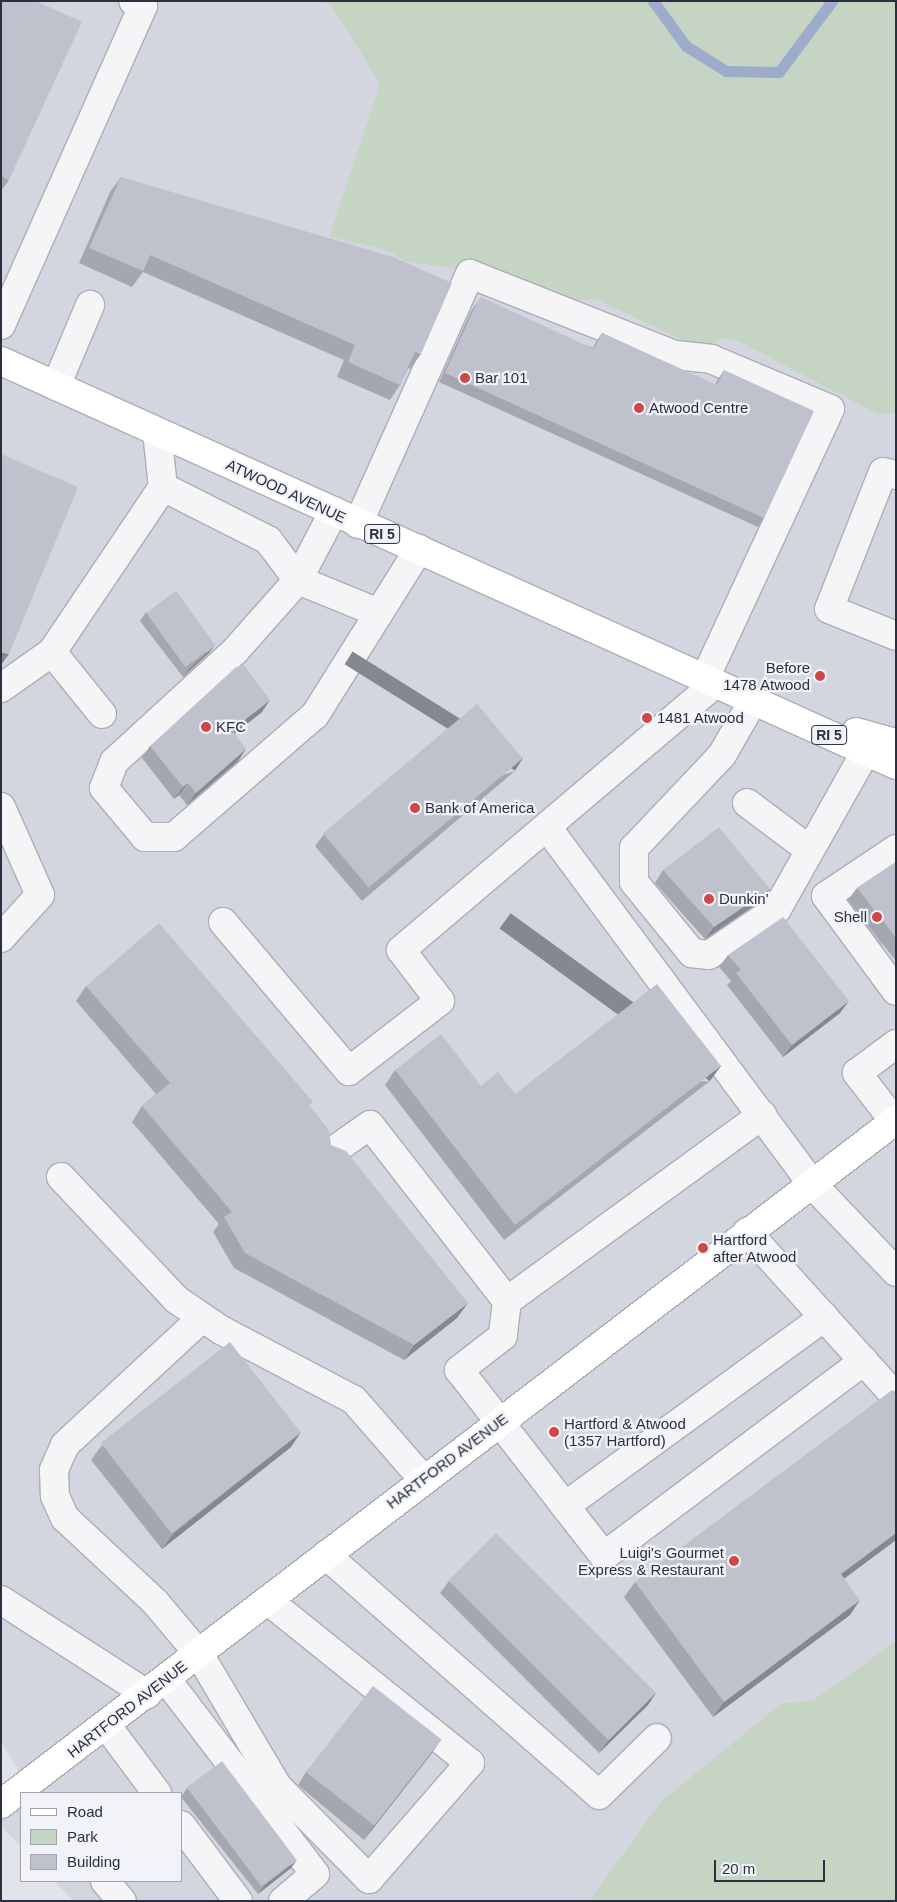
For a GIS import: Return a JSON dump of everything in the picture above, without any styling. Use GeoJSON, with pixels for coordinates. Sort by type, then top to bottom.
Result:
{"type":"FeatureCollection","features":[{"type":"Feature","properties":{"kind":"main road","name":"ATWOOD AVENUE"},"geometry":{"type":"LineString","coordinates":[[1,361],[334,511],[358,524],[419,549],[709,683],[896,765]]}},
{"type":"Feature","properties":{"kind":"main road","name":"ATWOOD AVENUE"},"geometry":{"type":"LineString","coordinates":[[758,704],[896,743]]}},
{"type":"Feature","properties":{"kind":"main road","name":"HARTFORD AVENUE"},"geometry":{"type":"LineString","coordinates":[[28,1790],[106,1726],[423,1479],[895,1121]]}},
{"type":"Feature","properties":{"kind":"main road","name":"HARTFORD AVENUE"},"geometry":{"type":"LineString","coordinates":[[1,1804],[20,1794]]}},
{"type":"Feature","properties":{"kind":"street"},"geometry":{"type":"LineString","coordinates":[[1,325],[143,6],[133,1]]}},
{"type":"Feature","properties":{"kind":"street"},"geometry":{"type":"LineString","coordinates":[[223,922],[349,1071],[440,1001],[402,950],[547,827],[709,683],[830,409],[710,359],[675,355],[470,274],[358,524]]}},
{"type":"Feature","properties":{"kind":"street"},"geometry":{"type":"LineString","coordinates":[[56,386],[90,305]]}},
{"type":"Feature","properties":{"kind":"street"},"geometry":{"type":"LineString","coordinates":[[1,688],[52,652],[163,487],[158,432]]}},
{"type":"Feature","properties":{"kind":"street"},"geometry":{"type":"LineString","coordinates":[[896,475],[883,472],[829,609],[896,636]]}},
{"type":"Feature","properties":{"kind":"street"},"geometry":{"type":"LineString","coordinates":[[163,487],[268,540],[298,580],[380,614]]}},
{"type":"Feature","properties":{"kind":"street"},"geometry":{"type":"LineString","coordinates":[[334,511],[298,580],[235,651],[114,762],[104,788],[145,837],[174,837],[316,716],[419,549]]}},
{"type":"Feature","properties":{"kind":"street"},"geometry":{"type":"LineString","coordinates":[[52,652],[102,714]]}},
{"type":"Feature","properties":{"kind":"street"},"geometry":{"type":"LineString","coordinates":[[758,704],[722,755],[634,848],[634,882],[686,948],[700,956],[709,955],[777,908],[807,848],[866,751]]}},
{"type":"Feature","properties":{"kind":"street"},"geometry":{"type":"LineString","coordinates":[[748,803],[807,848]]}},
{"type":"Feature","properties":{"kind":"street"},"geometry":{"type":"LineString","coordinates":[[1,807],[40,894],[1,938]]}},
{"type":"Feature","properties":{"kind":"street"},"geometry":{"type":"LineString","coordinates":[[547,827],[811,1183],[896,1272]]}},
{"type":"Feature","properties":{"kind":"street"},"geometry":{"type":"LineString","coordinates":[[893,982],[867,939],[826,896],[896,848]]}},
{"type":"Feature","properties":{"kind":"street"},"geometry":{"type":"LineString","coordinates":[[895,1121],[857,1073],[896,1044]]}},
{"type":"Feature","properties":{"kind":"street"},"geometry":{"type":"LineString","coordinates":[[507,1301],[762,1115]]}},
{"type":"Feature","properties":{"kind":"street"},"geometry":{"type":"LineString","coordinates":[[333,1151],[370,1125],[507,1301],[503,1336],[459,1370],[604,1556],[864,1361]]}},
{"type":"Feature","properties":{"kind":"street"},"geometry":{"type":"LineString","coordinates":[[61,1177],[177,1300],[202,1318],[354,1400],[423,1479]]}},
{"type":"Feature","properties":{"kind":"street"},"geometry":{"type":"LineString","coordinates":[[748,1232],[896,1397]]}},
{"type":"Feature","properties":{"kind":"street"},"geometry":{"type":"LineString","coordinates":[[565,1506],[824,1317]]}},
{"type":"Feature","properties":{"kind":"street"},"geometry":{"type":"LineString","coordinates":[[202,1318],[78,1429],[58,1458],[54,1485],[65,1518],[149,1595],[199,1654],[277,1786],[369,1879],[470,1762],[267,1600]]}},
{"type":"Feature","properties":{"kind":"street"},"geometry":{"type":"LineString","coordinates":[[326,1555],[599,1796],[657,1738]]}},
{"type":"Feature","properties":{"kind":"street"},"geometry":{"type":"LineString","coordinates":[[1,1600],[156,1687],[315,1874],[283,1901]]}},
{"type":"Feature","properties":{"kind":"street"},"geometry":{"type":"LineString","coordinates":[[106,1726],[156,1792]]}},
{"type":"Feature","properties":{"kind":"street"},"geometry":{"type":"LineString","coordinates":[[182,1826],[238,1901]]}},
{"type":"Feature","properties":{"kind":"street"},"geometry":{"type":"LineString","coordinates":[[106,1882],[122,1901]]}},
{"type":"Feature","properties":{"kind":"shaded area"},"geometry":{"type":"Polygon","coordinates":[[[1,1],[322,1],[332,7],[380,84],[329,237],[386,250],[406,262],[476,271],[551,302],[595,299],[701,349],[724,338],[740,342],[877,414],[896,413],[896,1641],[812,1701],[782,1703],[661,1801],[589,1901],[74,1901],[55,1882],[182,1882],[182,1792],[20,1792],[20,1846],[1,1826],[1,1808],[27,1784],[1,1742],[1,1]]]}},
{"type":"Feature","properties":{"kind":"green space"},"geometry":{"type":"Polygon","coordinates":[[[322,1],[896,1],[896,413],[877,414],[740,342],[724,338],[701,349],[595,299],[551,302],[476,271],[406,262],[386,250],[329,237],[380,84],[332,7],[322,1]]]}},
{"type":"Feature","properties":{"kind":"green space"},"geometry":{"type":"Polygon","coordinates":[[[896,1641],[896,1901],[589,1901],[661,1801],[782,1703],[812,1701],[896,1641]]]}},
{"type":"Feature","properties":{"kind":"building"},"geometry":{"type":"Polygon","coordinates":[[[1,1],[36,1],[82,22],[9,180],[1,176],[1,1]]]}},
{"type":"Feature","properties":{"kind":"building"},"geometry":{"type":"Polygon","coordinates":[[[121,177],[393,257],[452,283],[421,354],[415,352],[400,385],[348,362],[355,345],[150,255],[143,271],[89,248],[121,177]]]}},
{"type":"Feature","properties":{"kind":"building","name":"Atwood Centre"},"geometry":{"type":"Polygon","coordinates":[[[481,297],[594,349],[602,333],[717,385],[724,370],[814,411],[764,518],[445,373],[481,297]]]}},
{"type":"Feature","properties":{"kind":"building"},"geometry":{"type":"Polygon","coordinates":[[[1,454],[78,487],[9,654],[1,652],[1,454]]]}},
{"type":"Feature","properties":{"kind":"building"},"geometry":{"type":"Polygon","coordinates":[[[176,591],[215,645],[185,667],[146,613],[176,591]]]}},
{"type":"Feature","properties":{"kind":"building","name":"KFC"},"geometry":{"type":"Polygon","coordinates":[[[244,665],[270,700],[232,730],[246,749],[196,793],[188,783],[183,787],[150,746],[236,667],[244,665]]]}},
{"type":"Feature","properties":{"kind":"building","name":"Bank of America"},"geometry":{"type":"Polygon","coordinates":[[[477,704],[523,758],[369,888],[323,833],[477,704]]]}},
{"type":"Feature","properties":{"kind":"building"},"geometry":{"type":"Polygon","coordinates":[[[719,827],[770,889],[714,927],[663,870],[719,827]]]}},
{"type":"Feature","properties":{"kind":"building"},"geometry":{"type":"Polygon","coordinates":[[[896,862],[896,938],[857,888],[896,862]]]}},
{"type":"Feature","properties":{"kind":"building"},"geometry":{"type":"Polygon","coordinates":[[[783,917],[849,1001],[792,1045],[736,973],[741,970],[728,955],[783,917]]]}},
{"type":"Feature","properties":{"kind":"building"},"geometry":{"type":"Polygon","coordinates":[[[159,923],[313,1102],[309,1105],[329,1130],[331,1145],[346,1151],[468,1303],[414,1345],[245,1253],[224,1217],[232,1212],[142,1106],[170,1083],[86,986],[159,923]]]}},
{"type":"Feature","properties":{"kind":"building"},"geometry":{"type":"Polygon","coordinates":[[[657,984],[721,1066],[515,1225],[395,1070],[441,1034],[481,1086],[498,1072],[515,1094],[657,984]]]}},
{"type":"Feature","properties":{"kind":"building"},"geometry":{"type":"Polygon","coordinates":[[[230,1342],[301,1433],[172,1534],[101,1443],[230,1342]]]}},
{"type":"Feature","properties":{"kind":"building"},"geometry":{"type":"Polygon","coordinates":[[[892,1390],[896,1392],[896,1533],[841,1574],[860,1600],[724,1702],[635,1582],[892,1390]]]}},
{"type":"Feature","properties":{"kind":"building"},"geometry":{"type":"Polygon","coordinates":[[[496,1533],[656,1693],[608,1740],[449,1580],[496,1533]]]}},
{"type":"Feature","properties":{"kind":"building"},"geometry":{"type":"Polygon","coordinates":[[[373,1686],[442,1740],[374,1825],[306,1772],[373,1686]]]}},
{"type":"Feature","properties":{"kind":"building"},"geometry":{"type":"Polygon","coordinates":[[[222,1761],[297,1860],[261,1887],[187,1787],[222,1761]]]}},
{"type":"Feature","properties":{"kind":"waterway"},"geometry":{"type":"LineString","coordinates":[[653,1],[686,46],[726,71],[779,72],[832,1]]}},
{"type":"Feature","properties":{"kind":"tunnel"},"geometry":{"type":"LineString","coordinates":[[872,935],[896,918]]}},
{"type":"Feature","properties":{"kind":"place","name":"Bar 101"},"geometry":{"type":"Point","coordinates":[465,378]}},
{"type":"Feature","properties":{"kind":"place","name":"Atwood Centre"},"geometry":{"type":"Point","coordinates":[639,408]}},
{"type":"Feature","properties":{"kind":"place","name":"Before 1478 Atwood"},"geometry":{"type":"Point","coordinates":[820,676]}},
{"type":"Feature","properties":{"kind":"place","name":"1481 Atwood"},"geometry":{"type":"Point","coordinates":[647,718]}},
{"type":"Feature","properties":{"kind":"place","name":"KFC"},"geometry":{"type":"Point","coordinates":[206,727]}},
{"type":"Feature","properties":{"kind":"place","name":"Bank of America"},"geometry":{"type":"Point","coordinates":[415,808]}},
{"type":"Feature","properties":{"kind":"place","name":"Dunkin'"},"geometry":{"type":"Point","coordinates":[709,899]}},
{"type":"Feature","properties":{"kind":"place","name":"Shell"},"geometry":{"type":"Point","coordinates":[877,917]}},
{"type":"Feature","properties":{"kind":"place","name":"Hartford after Atwood"},"geometry":{"type":"Point","coordinates":[703,1248]}},
{"type":"Feature","properties":{"kind":"place","name":"Hartford & Atwood (1357 Hartford)"},"geometry":{"type":"Point","coordinates":[554,1432]}},
{"type":"Feature","properties":{"kind":"place","name":"Luigi's Gourmet Express & Restaurant"},"geometry":{"type":"Point","coordinates":[734,1561]}}]}
